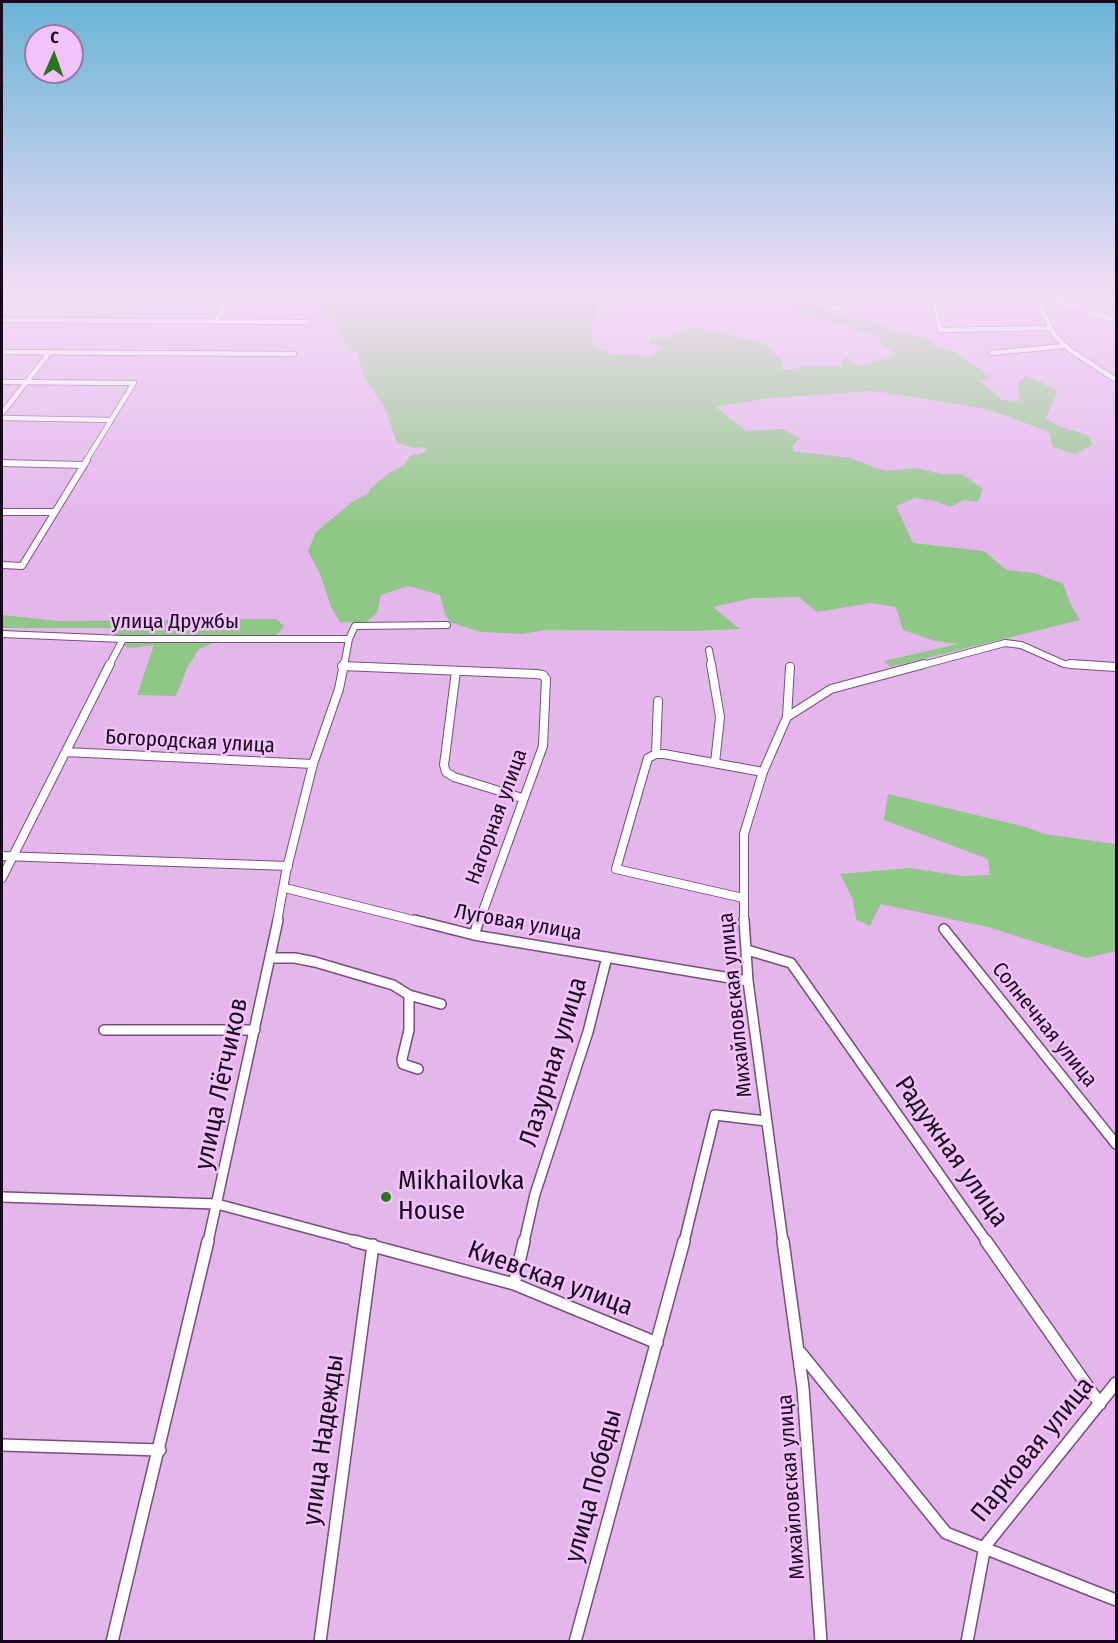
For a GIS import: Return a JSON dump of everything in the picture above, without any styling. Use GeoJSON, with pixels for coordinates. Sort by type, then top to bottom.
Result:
{"type":"FeatureCollection","features":[{"type":"Feature","properties":{"kind":"street"},"geometry":{"type":"LineString","coordinates":[[2,413],[33,374]]}},
{"type":"Feature","properties":{"kind":"street"},"geometry":{"type":"LineString","coordinates":[[2,382],[134,383],[22,566],[2,566]]}},
{"type":"Feature","properties":{"kind":"street"},"geometry":{"type":"LineString","coordinates":[[2,418],[111,420]]}},
{"type":"Feature","properties":{"kind":"street"},"geometry":{"type":"LineString","coordinates":[[2,464],[84,465]]}},
{"type":"Feature","properties":{"kind":"street"},"geometry":{"type":"LineString","coordinates":[[2,512],[54,512]]}},
{"type":"Feature","properties":{"kind":"street"},"geometry":{"type":"LineString","coordinates":[[349,639],[355,626],[447,625]]}},
{"type":"Feature","properties":{"kind":"street","name":"улица Дружбы"},"geometry":{"type":"LineString","coordinates":[[2,633],[123,639],[349,639]]}},
{"type":"Feature","properties":{"kind":"street"},"geometry":{"type":"LineString","coordinates":[[2,878],[123,639]]}},
{"type":"Feature","properties":{"kind":"street","name":"улица Лётчиков"},"geometry":{"type":"LineString","coordinates":[[112,1641],[160,1450],[217,1204],[271,958],[288,866],[313,764],[339,689],[349,639]]}},
{"type":"Feature","properties":{"kind":"street"},"geometry":{"type":"LineString","coordinates":[[787,717],[831,689],[1005,643],[1021,645],[1064,664],[1116,667]]}},
{"type":"Feature","properties":{"kind":"street"},"geometry":{"type":"LineString","coordinates":[[708,650],[720,717],[715,762]]}},
{"type":"Feature","properties":{"kind":"street"},"geometry":{"type":"LineString","coordinates":[[342,666],[456,670],[444,765],[446,772],[454,777],[522,798]]}},
{"type":"Feature","properties":{"kind":"street"},"geometry":{"type":"LineString","coordinates":[[787,717],[790,667]]}},
{"type":"Feature","properties":{"kind":"street","name":"Нагорная улица"},"geometry":{"type":"LineString","coordinates":[[456,670],[543,675],[546,679],[543,746],[522,798],[474,935]]}},
{"type":"Feature","properties":{"kind":"street"},"geometry":{"type":"LineString","coordinates":[[656,754],[658,701]]}},
{"type":"Feature","properties":{"kind":"street","name":"Михайловская улица"},"geometry":{"type":"LineString","coordinates":[[787,717],[763,772],[744,834],[743,898],[748,981],[799,1351],[820,1641]]}},
{"type":"Feature","properties":{"kind":"street","name":"Богородская улица"},"geometry":{"type":"LineString","coordinates":[[66,752],[313,764]]}},
{"type":"Feature","properties":{"kind":"street"},"geometry":{"type":"LineString","coordinates":[[743,898],[616,869],[648,758],[656,754],[715,762],[763,772]]}},
{"type":"Feature","properties":{"kind":"street"},"geometry":{"type":"LineString","coordinates":[[2,856],[288,866]]}},
{"type":"Feature","properties":{"kind":"street","name":"Луговая улица"},"geometry":{"type":"LineString","coordinates":[[285,888],[474,935],[748,981]]}},
{"type":"Feature","properties":{"kind":"street","name":"Солнечная улица"},"geometry":{"type":"LineString","coordinates":[[944,929],[1116,1144]]}},
{"type":"Feature","properties":{"kind":"street","name":"Радужная улица"},"geometry":{"type":"LineString","coordinates":[[747,950],[790,963],[1100,1404]]}},
{"type":"Feature","properties":{"kind":"street"},"geometry":{"type":"LineString","coordinates":[[271,958],[295,957],[315,962],[393,985],[409,995],[441,1004]]}},
{"type":"Feature","properties":{"kind":"street","name":"Лазурная улица"},"geometry":{"type":"LineString","coordinates":[[514,1284],[535,1194],[588,1032],[607,957]]}},
{"type":"Feature","properties":{"kind":"street"},"geometry":{"type":"LineString","coordinates":[[409,995],[408,1030],[402,1059],[403,1064],[418,1069]]}},
{"type":"Feature","properties":{"kind":"street"},"geometry":{"type":"LineString","coordinates":[[104,1030],[255,1030]]}},
{"type":"Feature","properties":{"kind":"street","name":"улица Победы"},"geometry":{"type":"LineString","coordinates":[[575,1641],[657,1342],[715,1115],[766,1121]]}},
{"type":"Feature","properties":{"kind":"street","name":"Киевская улица"},"geometry":{"type":"LineString","coordinates":[[2,1197],[217,1204],[514,1284],[657,1342]]}},
{"type":"Feature","properties":{"kind":"street","name":"улица Надежды"},"geometry":{"type":"LineString","coordinates":[[320,1641],[374,1245]]}},
{"type":"Feature","properties":{"kind":"street"},"geometry":{"type":"LineString","coordinates":[[799,1351],[946,1533],[985,1546],[1116,1600]]}},
{"type":"Feature","properties":{"kind":"street","name":"Парковая улица"},"geometry":{"type":"LineString","coordinates":[[985,1546],[1116,1383]]}},
{"type":"Feature","properties":{"kind":"street"},"geometry":{"type":"LineString","coordinates":[[2,1445],[160,1450]]}},
{"type":"Feature","properties":{"kind":"street"},"geometry":{"type":"LineString","coordinates":[[968,1641],[985,1546]]}},
{"type":"Feature","properties":{"kind":"green space"},"geometry":{"type":"Polygon","coordinates":[[[984,374],[989,379],[979,380],[1002,400],[1020,401],[1017,384],[1025,376],[1057,391],[1046,418],[1058,426],[1088,435],[1093,445],[1075,454],[1053,447],[1049,432],[1004,415],[976,407],[873,391],[771,398],[716,407],[746,431],[782,429],[800,438],[793,445],[793,451],[850,458],[885,471],[917,468],[941,474],[962,474],[983,489],[978,502],[964,500],[950,507],[936,501],[915,498],[896,506],[913,543],[984,551],[1007,570],[1035,573],[1063,584],[1080,620],[890,667],[884,661],[958,644],[935,641],[903,630],[896,607],[871,603],[817,612],[799,597],[753,598],[713,607],[740,629],[546,630],[522,634],[481,632],[450,622],[445,614],[440,595],[408,586],[381,595],[377,613],[365,623],[340,622],[331,607],[320,574],[308,551],[316,532],[352,502],[368,494],[370,489],[390,472],[404,465],[410,456],[426,452],[426,447],[415,448],[397,443],[386,411],[363,375],[984,374]]]}},
{"type":"Feature","properties":{"kind":"green space"},"geometry":{"type":"Polygon","coordinates":[[[2,615],[59,621],[276,619],[284,626],[272,641],[215,642],[199,649],[188,666],[176,696],[137,695],[154,645],[130,648],[110,641],[112,628],[2,628],[2,615]]]}},
{"type":"Feature","properties":{"kind":"green space"},"geometry":{"type":"Polygon","coordinates":[[[888,794],[1026,827],[1044,834],[1116,844],[1116,951],[1086,958],[988,927],[881,904],[870,926],[856,919],[853,900],[840,874],[910,868],[962,876],[990,875],[988,859],[884,820],[888,794]]]}},
{"type":"Feature","properties":{"kind":"place","name":"Mikhailovka House"},"geometry":{"type":"Point","coordinates":[386,1197]}}]}
